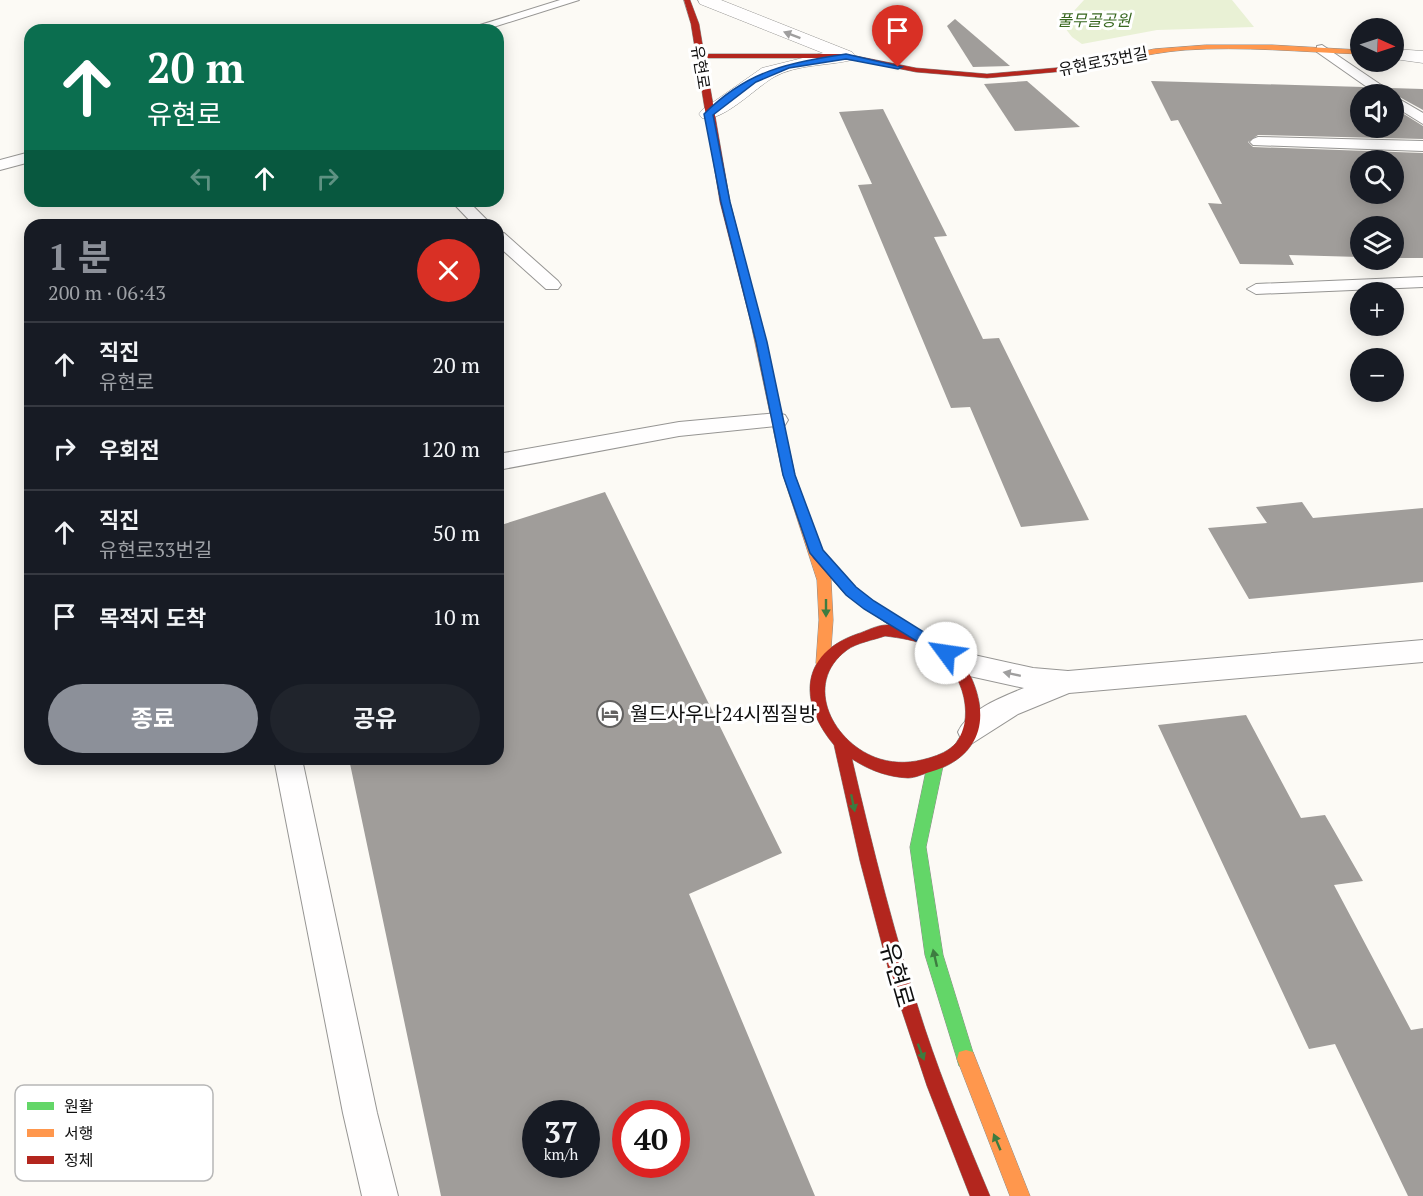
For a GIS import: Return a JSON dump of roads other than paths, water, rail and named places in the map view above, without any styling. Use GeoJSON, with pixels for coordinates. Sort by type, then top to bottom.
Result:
{"type":"FeatureCollection","features":[{"type":"Feature","properties":{"kind":"street","name":"유현로"},"geometry":{"type":"LineString","coordinates":[[687,0],[700,56],[725,202],[761,342],[789,475],[817,553]]}},
{"type":"Feature","properties":{"kind":"street","name":"유현로33번길"},"geometry":{"type":"LineString","coordinates":[[706,0],[846,56],[916,70],[987,76],[1068,69],[1144,53],[1184,48],[1261,46],[1350,51]]}},
{"type":"Feature","properties":{"kind":"street"},"geometry":{"type":"LineString","coordinates":[[1404,55],[1423,57]]}},
{"type":"Feature","properties":{"kind":"street","name":"유현로33번길"},"geometry":{"type":"LineString","coordinates":[[700,56],[846,56]]}},
{"type":"Feature","properties":{"kind":"street"},"geometry":{"type":"LineString","coordinates":[[709,114],[769,72],[814,60],[846,56]]}},
{"type":"Feature","properties":{"kind":"street"},"geometry":{"type":"LineString","coordinates":[[817,553],[851,591],[912,634],[936,645],[956,662],[970,684],[975,709],[971,732],[957,753],[935,766],[910,771],[886,769],[861,760],[841,746],[826,727],[818,706],[816,686],[823,663],[826,600],[817,553]]}},
{"type":"Feature","properties":{"kind":"street"},"geometry":{"type":"LineString","coordinates":[[823,663],[838,645],[860,634],[885,630],[912,634]]}},
{"type":"Feature","properties":{"kind":"street","name":"유현로"},"geometry":{"type":"LineString","coordinates":[[841,746],[867,867],[910,1021],[959,1151],[980,1196]]}},
{"type":"Feature","properties":{"kind":"street","name":"유현로"},"geometry":{"type":"LineString","coordinates":[[935,766],[918,847],[934,956],[965,1059],[1020,1196]]}},
{"type":"Feature","properties":{"kind":"lane"},"geometry":{"type":"LineString","coordinates":[[491,24],[573,0]]}},
{"type":"Feature","properties":{"kind":"lane"},"geometry":{"type":"LineString","coordinates":[[1322,49],[1371,84]]}},
{"type":"Feature","properties":{"kind":"lane"},"geometry":{"type":"LineString","coordinates":[[1404,107],[1423,120]]}},
{"type":"Feature","properties":{"kind":"lane"},"geometry":{"type":"LineString","coordinates":[[1258,142],[1423,146]]}},
{"type":"Feature","properties":{"kind":"lane"},"geometry":{"type":"LineString","coordinates":[[0,165],[24,158]]}},
{"type":"Feature","properties":{"kind":"lane"},"geometry":{"type":"LineString","coordinates":[[465,207],[478,219]]}},
{"type":"Feature","properties":{"kind":"lane"},"geometry":{"type":"LineString","coordinates":[[504,242],[552,285]]}},
{"type":"Feature","properties":{"kind":"lane"},"geometry":{"type":"LineString","coordinates":[[1256,289],[1423,282]]}},
{"type":"Feature","properties":{"kind":"lane"},"geometry":{"type":"LineString","coordinates":[[504,461],[530,459],[679,429],[778,420]]}},
{"type":"Feature","properties":{"kind":"lane"},"geometry":{"type":"LineString","coordinates":[[956,662],[1033,679],[1068,682],[1423,651]]}},
{"type":"Feature","properties":{"kind":"lane"},"geometry":{"type":"LineString","coordinates":[[971,732],[1029,696],[1068,682]]}},
{"type":"Feature","properties":{"kind":"lane"},"geometry":{"type":"LineString","coordinates":[[289,765],[360,1113],[380,1196]]}},
{"type":"Feature","properties":{"kind":"place","name":"월드사우나24시찜질방"},"geometry":{"type":"Point","coordinates":[610,714]}},
{"type":"Feature","properties":{"kind":"park label","name":"풀무골공원"},"geometry":{"type":"Point","coordinates":[1094,20]}}]}
